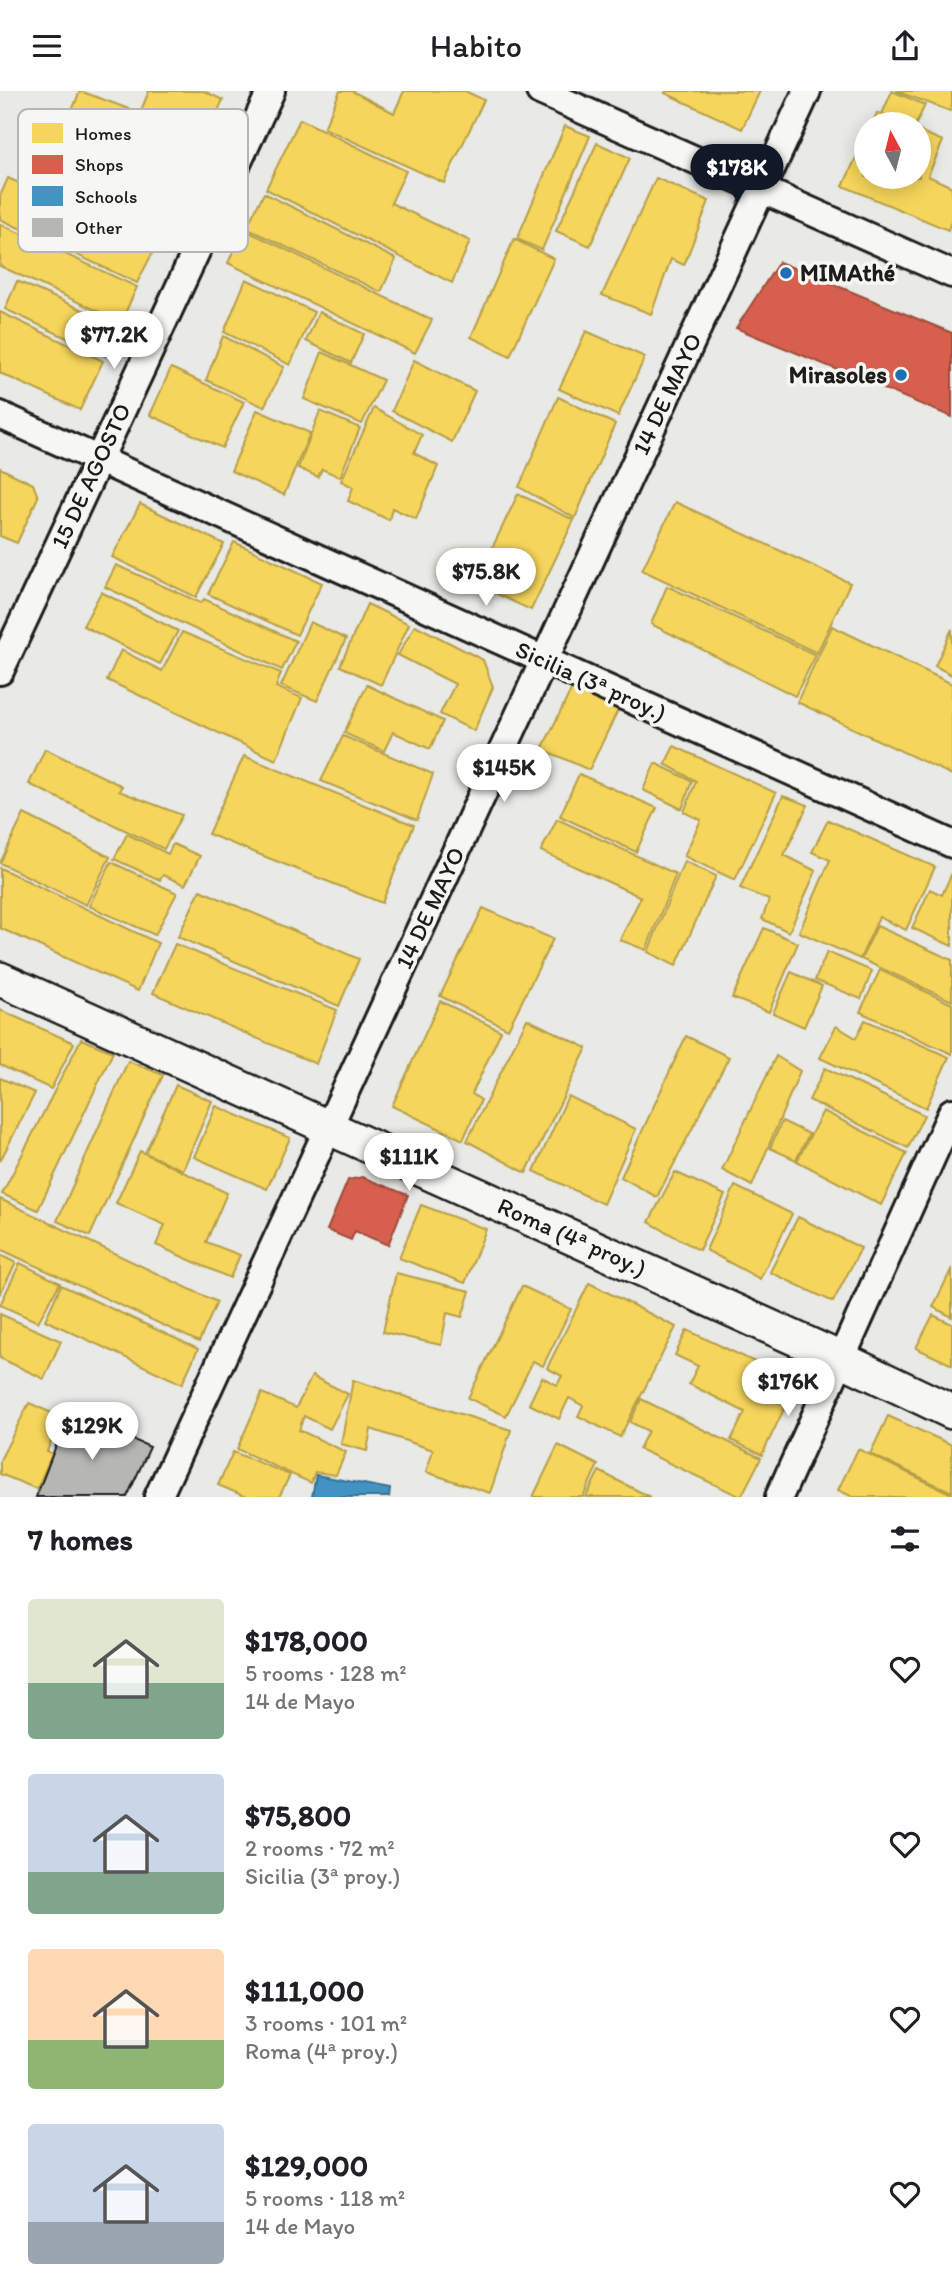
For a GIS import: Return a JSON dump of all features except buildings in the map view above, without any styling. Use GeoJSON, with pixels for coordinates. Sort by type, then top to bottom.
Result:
{"type":"FeatureCollection","features":[{"type":"Feature","properties":{"kind":"street","name":"15 DE AGOSTO"},"geometry":{"type":"LineString","coordinates":[[248,140],[271,91]]}},
{"type":"Feature","properties":{"kind":"street"},"geometry":{"type":"LineString","coordinates":[[540,91],[952,274]]}},
{"type":"Feature","properties":{"kind":"street","name":"14 DE MAYO"},"geometry":{"type":"LineString","coordinates":[[158,1497],[807,91]]}},
{"type":"Feature","properties":{"kind":"street","name":"15 DE AGOSTO"},"geometry":{"type":"LineString","coordinates":[[0,671],[196,252]]}},
{"type":"Feature","properties":{"kind":"street","name":"Sicilia (3ª proy.)"},"geometry":{"type":"LineString","coordinates":[[0,415],[952,843]]}},
{"type":"Feature","properties":{"kind":"street","name":"Roma (4ª proy.)"},"geometry":{"type":"LineString","coordinates":[[0,979],[841,1359],[952,1412]]}},
{"type":"Feature","properties":{"kind":"street"},"geometry":{"type":"LineString","coordinates":[[779,1497],[952,1112]]}},
{"type":"Feature","properties":{"kind":"place","name":"MIMAthé"},"geometry":{"type":"Point","coordinates":[786,273]}},
{"type":"Feature","properties":{"kind":"place","name":"Mirasoles"},"geometry":{"type":"Point","coordinates":[901,375]}}]}
